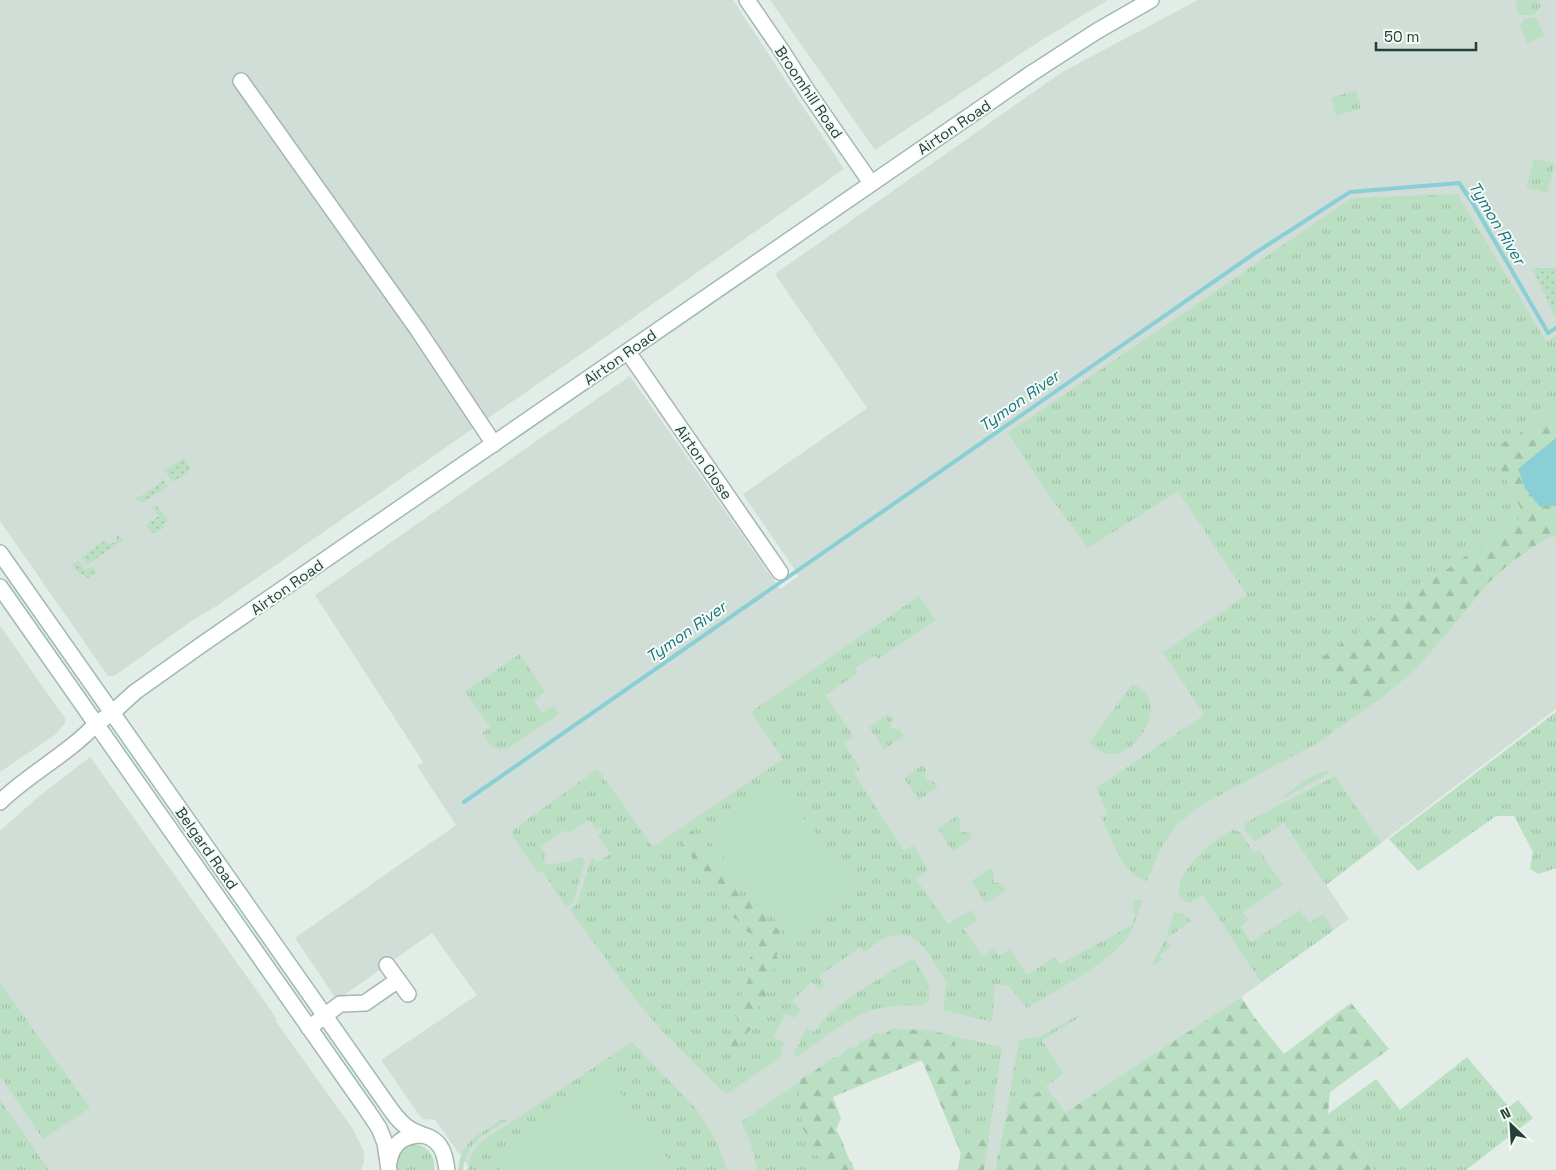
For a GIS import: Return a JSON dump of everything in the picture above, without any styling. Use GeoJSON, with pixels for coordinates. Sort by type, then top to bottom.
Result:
{"type":"FeatureCollection","features":[{"type":"Feature","properties":{"kind":"street","name":"Broomhill Road"},"geometry":{"type":"LineString","coordinates":[[746,0],[871,183]]}},
{"type":"Feature","properties":{"kind":"street","name":"Airton Road"},"geometry":{"type":"LineString","coordinates":[[0,802],[15,788],[82,738],[135,692],[196,649],[1040,68],[1097,31],[1151,0]]}},
{"type":"Feature","properties":{"kind":"street"},"geometry":{"type":"LineString","coordinates":[[241,81],[418,330],[494,444]]}},
{"type":"Feature","properties":{"kind":"street","name":"Airton Close"},"geometry":{"type":"LineString","coordinates":[[628,352],[780,572]]}},
{"type":"Feature","properties":{"kind":"street","name":"Belgard Road"},"geometry":{"type":"LineString","coordinates":[[0,553],[397,1117],[410,1129],[434,1140],[439,1145],[445,1156],[446,1167]]}},
{"type":"Feature","properties":{"kind":"street","name":"Belgard Road"},"geometry":{"type":"LineString","coordinates":[[0,587],[378,1128],[386,1145],[389,1166]]}},
{"type":"Feature","properties":{"kind":"street"},"geometry":{"type":"LineString","coordinates":[[387,965],[408,994]]}},
{"type":"Feature","properties":{"kind":"street"},"geometry":{"type":"LineString","coordinates":[[309,1028],[340,1004],[345,1002],[365,1003],[398,980]]}},
{"type":"Feature","properties":{"kind":"street","name":"Belgard Road"},"geometry":{"type":"LineString","coordinates":[[389,1166],[390,1154],[394,1146],[408,1136],[422,1135]]}},
{"type":"Feature","properties":{"kind":"shaded area"},"geometry":{"type":"Polygon","coordinates":[[[0,0],[733,0],[844,169],[607,336],[218,605],[190,622],[114,676],[108,676],[0,521],[0,0]]]}},
{"type":"Feature","properties":{"kind":"shaded area"},"geometry":{"type":"Polygon","coordinates":[[[770,0],[1108,0],[1040,41],[875,150],[770,0]]]}},
{"type":"Feature","properties":{"kind":"shaded area"},"geometry":{"type":"Polygon","coordinates":[[[1198,0],[1556,0],[1556,709],[1326,885],[1349,919],[1241,997],[1065,1114],[1046,1086],[1006,1116],[995,1170],[958,1170],[961,1153],[913,1038],[804,1079],[842,1170],[468,1170],[468,1166],[435,1120],[422,1119],[381,1060],[477,995],[432,933],[337,1000],[295,938],[456,825],[417,766],[423,762],[315,595],[630,376],[780,589],[799,576],[743,494],[867,408],[775,274],[1062,72],[1198,0]]]}},
{"type":"Feature","properties":{"kind":"shaded area"},"geometry":{"type":"Polygon","coordinates":[[[0,626],[65,718],[65,723],[55,735],[0,772],[0,626]]]}},
{"type":"Feature","properties":{"kind":"shaded area"},"geometry":{"type":"Polygon","coordinates":[[[90,757],[353,1129],[364,1152],[364,1162],[361,1170],[0,1170],[0,831],[38,797],[90,757]]]}},
{"type":"Feature","properties":{"kind":"green space"},"geometry":{"type":"Polygon","coordinates":[[[1515,0],[1539,0],[1541,6],[1534,15],[1519,15],[1515,0]]]}},
{"type":"Feature","properties":{"kind":"green space"},"geometry":{"type":"Polygon","coordinates":[[[1536,17],[1544,35],[1527,43],[1520,26],[1524,19],[1536,17]]]}},
{"type":"Feature","properties":{"kind":"green space"},"geometry":{"type":"Polygon","coordinates":[[[1356,90],[1361,108],[1336,116],[1331,98],[1356,90]]]}},
{"type":"Feature","properties":{"kind":"green space"},"geometry":{"type":"Polygon","coordinates":[[[1534,159],[1555,164],[1547,193],[1526,187],[1534,159]]]}},
{"type":"Feature","properties":{"kind":"green space"},"geometry":{"type":"Polygon","coordinates":[[[1457,194],[1546,341],[1556,336],[1556,534],[1513,560],[1488,584],[1416,669],[1379,700],[1319,742],[1200,806],[1176,825],[1160,850],[1147,881],[1138,877],[1124,863],[1114,845],[1101,817],[1108,814],[1096,788],[1204,715],[1163,652],[1247,595],[1178,491],[1088,548],[1052,499],[1008,433],[1352,198],[1457,194]]]}},
{"type":"Feature","properties":{"kind":"green space"},"geometry":{"type":"Polygon","coordinates":[[[1532,268],[1556,268],[1556,318],[1532,268]]]}},
{"type":"Feature","properties":{"kind":"green space"},"geometry":{"type":"Polygon","coordinates":[[[1556,412],[1556,534],[1520,556],[1488,583],[1419,664],[1385,695],[1377,700],[1358,701],[1316,662],[1524,515],[1491,450],[1556,412]]]}},
{"type":"Feature","properties":{"kind":"green space"},"geometry":{"type":"Polygon","coordinates":[[[183,458],[191,470],[173,482],[165,471],[183,458]]]}},
{"type":"Feature","properties":{"kind":"green space"},"geometry":{"type":"Polygon","coordinates":[[[164,480],[168,486],[144,502],[135,500],[164,480]]]}},
{"type":"Feature","properties":{"kind":"green space"},"geometry":{"type":"Polygon","coordinates":[[[156,505],[168,521],[163,524],[165,527],[154,534],[146,525],[159,516],[152,507],[156,505]]]}},
{"type":"Feature","properties":{"kind":"green space"},"geometry":{"type":"Polygon","coordinates":[[[119,535],[123,540],[87,565],[81,557],[105,540],[108,544],[116,542],[119,535]]]}},
{"type":"Feature","properties":{"kind":"green space"},"geometry":{"type":"Polygon","coordinates":[[[78,560],[85,570],[92,566],[97,573],[88,578],[80,574],[72,565],[78,560]]]}},
{"type":"Feature","properties":{"kind":"green space"},"geometry":{"type":"Polygon","coordinates":[[[919,596],[936,620],[878,659],[875,655],[855,668],[858,673],[825,695],[854,737],[844,744],[860,769],[854,773],[904,851],[913,845],[928,870],[916,879],[948,924],[971,910],[977,920],[964,929],[982,956],[994,948],[999,956],[1010,949],[1027,975],[1055,957],[1060,964],[1131,926],[1135,916],[1134,902],[1135,900],[1142,900],[1132,930],[1125,941],[1100,963],[1027,1008],[1009,986],[995,984],[992,1022],[943,1010],[946,986],[944,978],[928,953],[912,938],[906,935],[887,937],[864,952],[860,947],[819,976],[825,985],[819,989],[812,982],[792,1001],[801,1010],[795,1018],[785,1014],[773,1038],[784,1042],[780,1058],[727,1094],[664,1033],[635,999],[570,910],[577,904],[592,856],[597,863],[610,854],[598,836],[603,831],[600,827],[597,830],[589,820],[568,833],[565,830],[540,847],[546,855],[543,857],[546,862],[544,865],[567,862],[582,857],[585,862],[573,903],[567,907],[543,872],[538,872],[513,837],[513,830],[596,770],[599,771],[653,847],[783,759],[751,712],[919,596]]]}},
{"type":"Feature","properties":{"kind":"green space"},"geometry":{"type":"Polygon","coordinates":[[[520,654],[545,692],[534,700],[542,713],[554,706],[559,714],[508,748],[499,750],[492,746],[482,733],[490,727],[465,691],[520,654]]]}},
{"type":"Feature","properties":{"kind":"green space"},"geometry":{"type":"Polygon","coordinates":[[[1132,684],[1144,692],[1150,702],[1150,714],[1146,726],[1139,738],[1130,747],[1119,753],[1109,754],[1099,750],[1089,743],[1132,684]]]}},
{"type":"Feature","properties":{"kind":"green space"},"geometry":{"type":"Polygon","coordinates":[[[1556,712],[1556,868],[1538,874],[1530,869],[1533,852],[1514,816],[1496,816],[1418,871],[1389,839],[1556,712]]]}},
{"type":"Feature","properties":{"kind":"green space"},"geometry":{"type":"Polygon","coordinates":[[[888,714],[892,719],[890,728],[900,730],[904,736],[884,749],[869,727],[888,714]]]}},
{"type":"Feature","properties":{"kind":"green space"},"geometry":{"type":"Polygon","coordinates":[[[923,765],[926,770],[925,779],[934,782],[938,787],[919,800],[904,778],[923,765]]]}},
{"type":"Feature","properties":{"kind":"green space"},"geometry":{"type":"Polygon","coordinates":[[[1328,771],[1330,773],[1280,800],[1309,778],[1328,771]]]}},
{"type":"Feature","properties":{"kind":"green space"},"geometry":{"type":"Polygon","coordinates":[[[1335,776],[1381,843],[1326,885],[1284,823],[1255,842],[1244,828],[1245,823],[1335,776]]]}},
{"type":"Feature","properties":{"kind":"green space"},"geometry":{"type":"Polygon","coordinates":[[[775,784],[857,883],[790,938],[708,839],[775,784]]]}},
{"type":"Feature","properties":{"kind":"green space"},"geometry":{"type":"Polygon","coordinates":[[[957,816],[961,821],[959,831],[969,833],[972,838],[953,852],[938,829],[957,816]]]}},
{"type":"Feature","properties":{"kind":"green space"},"geometry":{"type":"Polygon","coordinates":[[[687,829],[693,832],[694,839],[700,842],[702,848],[713,855],[718,868],[732,874],[736,888],[739,894],[745,898],[746,903],[749,900],[755,905],[759,904],[767,920],[766,924],[780,930],[785,938],[780,953],[776,955],[778,958],[776,962],[771,963],[777,966],[764,975],[769,986],[764,1002],[757,1008],[757,1019],[744,1036],[737,1051],[733,1054],[729,1052],[731,1032],[733,1025],[738,1019],[735,1015],[737,1010],[743,1003],[741,994],[749,979],[747,962],[758,947],[753,941],[753,934],[747,932],[739,919],[734,919],[733,910],[728,907],[727,900],[718,891],[709,877],[699,873],[695,861],[682,846],[683,842],[678,835],[681,831],[687,829]]]}},
{"type":"Feature","properties":{"kind":"green space"},"geometry":{"type":"Polygon","coordinates":[[[1232,830],[1240,832],[1254,853],[1259,850],[1283,885],[1243,912],[1248,920],[1240,926],[1251,942],[1300,910],[1309,923],[1323,914],[1334,930],[1261,982],[1203,895],[1189,903],[1181,899],[1179,889],[1187,869],[1195,859],[1214,841],[1232,830]]]}},
{"type":"Feature","properties":{"kind":"green space"},"geometry":{"type":"Polygon","coordinates":[[[991,868],[994,873],[993,882],[1002,884],[1006,890],[986,903],[971,881],[991,868]]]}},
{"type":"Feature","properties":{"kind":"green space"},"geometry":{"type":"Polygon","coordinates":[[[1174,912],[1183,914],[1191,921],[1166,939],[1171,947],[1160,955],[1162,960],[1154,965],[1153,962],[1166,938],[1174,912]]]}},
{"type":"Feature","properties":{"kind":"green space"},"geometry":{"type":"Polygon","coordinates":[[[913,958],[928,984],[930,995],[925,1004],[888,1007],[864,1013],[796,1056],[794,1053],[807,1028],[814,1032],[830,1012],[913,958]]]}},
{"type":"Feature","properties":{"kind":"green space"},"geometry":{"type":"Polygon","coordinates":[[[0,983],[90,1108],[43,1139],[0,1076],[0,983]]]}},
{"type":"Feature","properties":{"kind":"green space"},"geometry":{"type":"Polygon","coordinates":[[[1241,997],[1284,1054],[1351,1003],[1389,1049],[1330,1092],[1328,1114],[1374,1170],[995,1170],[1006,1116],[1046,1086],[1065,1113],[1241,997]]]}},
{"type":"Feature","properties":{"kind":"green space"},"geometry":{"type":"Polygon","coordinates":[[[1086,1013],[1042,1040],[1063,1074],[1006,1116],[1019,1040],[1041,1036],[1086,1013]]]}},
{"type":"Feature","properties":{"kind":"green space"},"geometry":{"type":"Polygon","coordinates":[[[891,1029],[926,1030],[951,1035],[955,1042],[955,1050],[960,1057],[960,1071],[966,1078],[969,1087],[951,1101],[953,1108],[961,1111],[964,1115],[961,1128],[966,1133],[989,1139],[984,1170],[958,1170],[961,1153],[922,1060],[833,1097],[841,1118],[836,1130],[854,1170],[824,1170],[825,1168],[819,1161],[819,1157],[813,1153],[813,1145],[803,1129],[798,1097],[800,1093],[800,1079],[831,1059],[841,1056],[848,1049],[857,1047],[859,1043],[871,1038],[873,1034],[885,1034],[891,1029]]]}},
{"type":"Feature","properties":{"kind":"green space"},"geometry":{"type":"Polygon","coordinates":[[[921,1031],[1002,1047],[984,1170],[958,1170],[961,1153],[913,1038],[921,1031]]]}},
{"type":"Feature","properties":{"kind":"green space"},"geometry":{"type":"Polygon","coordinates":[[[632,1042],[697,1110],[713,1135],[727,1170],[468,1170],[470,1156],[480,1143],[632,1042]]]}},
{"type":"Feature","properties":{"kind":"green space"},"geometry":{"type":"Polygon","coordinates":[[[1467,1057],[1509,1107],[1518,1100],[1533,1118],[1466,1170],[1374,1170],[1328,1114],[1376,1079],[1400,1110],[1467,1057]]]}},
{"type":"Feature","properties":{"kind":"green space"},"geometry":{"type":"Polygon","coordinates":[[[605,1071],[676,1170],[501,1170],[492,1156],[605,1071]]]}},
{"type":"Feature","properties":{"kind":"green space"},"geometry":{"type":"Polygon","coordinates":[[[804,1079],[842,1170],[758,1170],[749,1139],[741,1122],[804,1079]]]}},
{"type":"Feature","properties":{"kind":"green space"},"geometry":{"type":"Polygon","coordinates":[[[0,1100],[49,1170],[0,1170],[0,1100]]]}},
{"type":"Feature","properties":{"kind":"green space"},"geometry":{"type":"Polygon","coordinates":[[[501,1120],[507,1120],[491,1130],[472,1146],[465,1160],[463,1170],[458,1170],[463,1152],[472,1140],[501,1120]]]}},
{"type":"Feature","properties":{"kind":"green space"},"geometry":{"type":"Polygon","coordinates":[[[414,1144],[430,1152],[434,1160],[434,1170],[396,1170],[396,1161],[399,1153],[409,1145],[414,1144]]]}},
{"type":"Feature","properties":{"kind":"water"},"geometry":{"type":"Polygon","coordinates":[[[1556,438],[1556,506],[1540,507],[1525,488],[1518,469],[1556,438]]]}},
{"type":"Feature","properties":{"kind":"waterway","name":"Tymon River"},"geometry":{"type":"LineString","coordinates":[[464,802],[1255,253],[1350,192],[1459,183],[1548,333],[1556,328]]}}]}
